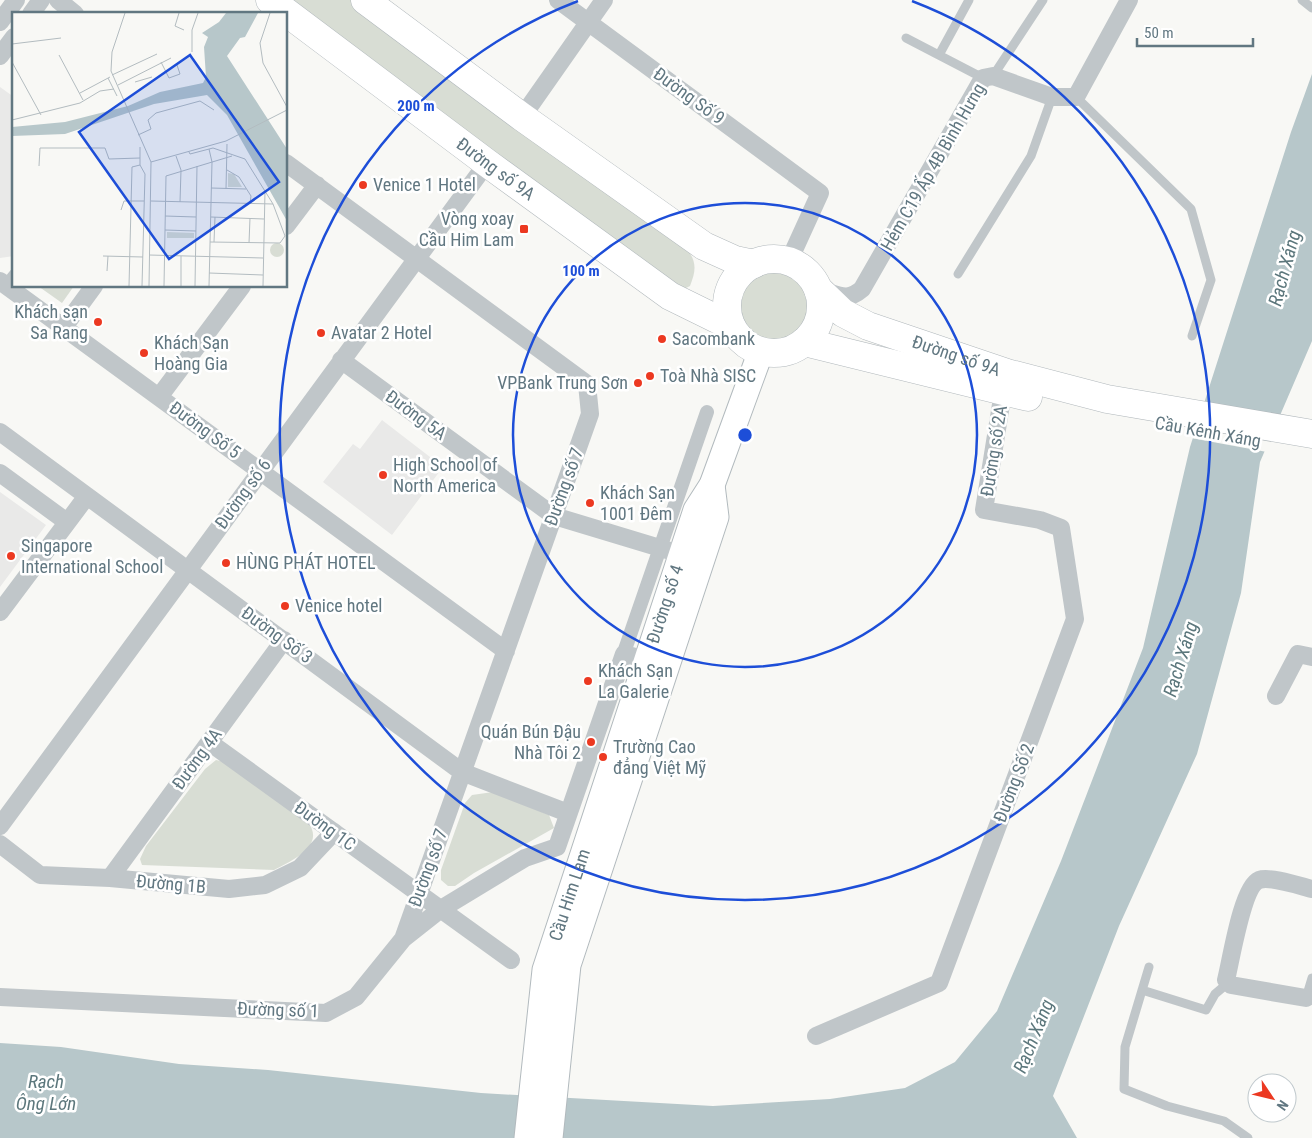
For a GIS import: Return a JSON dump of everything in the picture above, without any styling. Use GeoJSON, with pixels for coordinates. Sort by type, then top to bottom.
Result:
{"type":"FeatureCollection","features":[{"type":"Feature","properties":{"kind":"main road","name":"Đường số 9A"},"geometry":{"type":"LineString","coordinates":[[270,0],[286,12]]}},
{"type":"Feature","properties":{"kind":"main road"},"geometry":{"type":"LineString","coordinates":[[365,0],[522,117],[704,246],[735,260],[754,264]]}},
{"type":"Feature","properties":{"kind":"main road","name":"Đường số 9A"},"geometry":{"type":"LineString","coordinates":[[288,14],[487,163],[670,296],[731,326]]}},
{"type":"Feature","properties":{"kind":"main road"},"geometry":{"type":"LineString","coordinates":[[764,260],[789,261],[801,267],[811,277],[818,290],[821,304],[819,318],[814,331],[804,342],[792,349],[777,353],[761,351],[746,344],[731,326],[727,312],[728,297],[733,284],[742,272],[754,264],[764,260]]}},
{"type":"Feature","properties":{"kind":"main road","name":"Đường số 9A"},"geometry":{"type":"LineString","coordinates":[[818,290],[843,312],[868,326],[1106,407]]}},
{"type":"Feature","properties":{"kind":"main road","name":"Đường số 9A"},"geometry":{"type":"LineString","coordinates":[[804,342],[1003,392],[1106,407]]}},
{"type":"Feature","properties":{"kind":"main road","name":"Đường số 4"},"geometry":{"type":"LineString","coordinates":[[657,662],[670,551],[712,485],[761,351]]}},
{"type":"Feature","properties":{"kind":"main road","name":"Cầu Kênh Xáng"},"geometry":{"type":"LineString","coordinates":[[1106,407],[1312,434]]}},
{"type":"Feature","properties":{"kind":"main road","name":"Cầu Kênh Xáng"},"geometry":{"type":"LineString","coordinates":[[1106,407],[1312,450]]}},
{"type":"Feature","properties":{"kind":"main road","name":"Đường số 4"},"geometry":{"type":"LineString","coordinates":[[657,662],[716,516],[712,485]]}},
{"type":"Feature","properties":{"kind":"main road","name":"Cầu Him Lam"},"geometry":{"type":"LineString","coordinates":[[528,1138],[545,970],[657,662]]}},
{"type":"Feature","properties":{"kind":"main road","name":"Cầu Him Lam"},"geometry":{"type":"LineString","coordinates":[[550,1138],[568,965],[657,662]]}},
{"type":"Feature","properties":{"kind":"street"},"geometry":{"type":"LineString","coordinates":[[0,22],[16,0]]}},
{"type":"Feature","properties":{"kind":"street"},"geometry":{"type":"LineString","coordinates":[[32,12],[41,0]]}},
{"type":"Feature","properties":{"kind":"street"},"geometry":{"type":"LineString","coordinates":[[58,0],[73,12]]}},
{"type":"Feature","properties":{"kind":"street","name":"Đường Số 9"},"geometry":{"type":"LineString","coordinates":[[558,0],[820,192],[789,261]]}},
{"type":"Feature","properties":{"kind":"street"},"geometry":{"type":"LineString","coordinates":[[522,117],[604,0]]}},
{"type":"Feature","properties":{"kind":"street"},"geometry":{"type":"LineString","coordinates":[[1076,96],[1129,0]]}},
{"type":"Feature","properties":{"kind":"street"},"geometry":{"type":"LineString","coordinates":[[0,56],[12,41]]}},
{"type":"Feature","properties":{"kind":"street","name":"Hẻm C19 Ấp 4B Bình Hưng"},"geometry":{"type":"LineString","coordinates":[[818,290],[843,297],[853,296],[862,288],[988,77],[1052,97],[1076,96]]}},
{"type":"Feature","properties":{"kind":"street","name":"Đường số 6"},"geometry":{"type":"LineString","coordinates":[[0,826],[487,163]]}},
{"type":"Feature","properties":{"kind":"street","name":"Đường số 7"},"geometry":{"type":"LineString","coordinates":[[288,164],[418,258],[587,384],[590,414],[403,939]]}},
{"type":"Feature","properties":{"kind":"street"},"geometry":{"type":"LineString","coordinates":[[288,223],[317,185]]}},
{"type":"Feature","properties":{"kind":"street","name":"Đường Số 5"},"geometry":{"type":"LineString","coordinates":[[17,288],[64,327],[506,651]]}},
{"type":"Feature","properties":{"kind":"street"},"geometry":{"type":"LineString","coordinates":[[64,327],[93,288]]}},
{"type":"Feature","properties":{"kind":"street"},"geometry":{"type":"LineString","coordinates":[[159,397],[241,288]]}},
{"type":"Feature","properties":{"kind":"street","name":"Đường 5A"},"geometry":{"type":"LineString","coordinates":[[341,360],[554,516],[670,551]]}},
{"type":"Feature","properties":{"kind":"street","name":"Đường số 2A"},"geometry":{"type":"LineString","coordinates":[[984,510],[1003,392]]}},
{"type":"Feature","properties":{"kind":"street"},"geometry":{"type":"LineString","coordinates":[[568,813],[670,551],[707,412]]}},
{"type":"Feature","properties":{"kind":"street","name":"Đường Số 3"},"geometry":{"type":"LineString","coordinates":[[0,432],[462,772],[568,813]]}},
{"type":"Feature","properties":{"kind":"street"},"geometry":{"type":"LineString","coordinates":[[0,473],[67,522]]}},
{"type":"Feature","properties":{"kind":"street"},"geometry":{"type":"LineString","coordinates":[[0,612],[87,496]]}},
{"type":"Feature","properties":{"kind":"street","name":"Đường Số 2"},"geometry":{"type":"LineString","coordinates":[[816,1036],[939,983],[1075,620],[1061,528],[1040,520],[984,510]]}},
{"type":"Feature","properties":{"kind":"street","name":"Đường 4A"},"geometry":{"type":"LineString","coordinates":[[110,878],[284,640]]}},
{"type":"Feature","properties":{"kind":"street","name":"Đường số 4"},"geometry":{"type":"LineString","coordinates":[[568,813],[624,654],[657,662]]}},
{"type":"Feature","properties":{"kind":"street"},"geometry":{"type":"LineString","coordinates":[[1276,696],[1298,654],[1312,657]]}},
{"type":"Feature","properties":{"kind":"street","name":"Đường 1C"},"geometry":{"type":"LineString","coordinates":[[209,742],[511,960]]}},
{"type":"Feature","properties":{"kind":"street","name":"Đường số 1"},"geometry":{"type":"LineString","coordinates":[[3,996],[326,1013],[356,997],[403,939],[441,909],[525,858],[557,847],[568,813]]}},
{"type":"Feature","properties":{"kind":"street","name":"Đường 1B"},"geometry":{"type":"LineString","coordinates":[[0,844],[40,875],[110,878],[229,889],[265,885],[300,868],[334,832]]}},
{"type":"Feature","properties":{"kind":"street"},"geometry":{"type":"LineString","coordinates":[[1309,998],[1228,983],[1226,980],[1244,902],[1252,885],[1258,880],[1269,880],[1312,889]]}},
{"type":"Feature","properties":{"kind":"lane"},"geometry":{"type":"LineString","coordinates":[[939,55],[968,0]]}},
{"type":"Feature","properties":{"kind":"lane"},"geometry":{"type":"LineString","coordinates":[[906,38],[988,77],[1043,0]]}},
{"type":"Feature","properties":{"kind":"lane"},"geometry":{"type":"LineString","coordinates":[[1302,0],[1312,8]]}},
{"type":"Feature","properties":{"kind":"lane"},"geometry":{"type":"LineString","coordinates":[[1076,96],[1191,209],[1211,280],[1192,336]]}},
{"type":"Feature","properties":{"kind":"lane"},"geometry":{"type":"LineString","coordinates":[[958,274],[1031,156],[1052,97]]}},
{"type":"Feature","properties":{"kind":"lane"},"geometry":{"type":"LineString","coordinates":[[1149,967],[1125,1047],[1124,1089],[1167,1106],[1224,1121],[1248,1138]]}},
{"type":"Feature","properties":{"kind":"lane"},"geometry":{"type":"LineString","coordinates":[[1309,998],[1312,978]]}},
{"type":"Feature","properties":{"kind":"lane"},"geometry":{"type":"LineString","coordinates":[[1142,990],[1206,1010],[1215,994],[1228,983]]}},
{"type":"Feature","properties":{"kind":"shaded area"},"geometry":{"type":"Polygon","coordinates":[[[284,0],[351,0],[687,249],[694,262],[690,286],[682,290],[284,0]]]}},
{"type":"Feature","properties":{"kind":"shaded area"},"geometry":{"type":"Polygon","coordinates":[[[0,87],[12,96],[12,256],[0,258],[0,87]]]}},
{"type":"Feature","properties":{"kind":"shaded area"},"geometry":{"type":"Polygon","coordinates":[[[775,272],[788,275],[800,282],[807,294],[810,307],[807,320],[800,332],[788,339],[775,342],[762,339],[750,332],[743,320],[740,307],[743,294],[750,282],[762,275],[775,272]]]}},
{"type":"Feature","properties":{"kind":"shaded area"},"geometry":{"type":"Polygon","coordinates":[[[41,288],[73,288],[62,303],[41,288]]]}},
{"type":"Feature","properties":{"kind":"shaded area","name":"High School of North America"},"geometry":{"type":"Polygon","coordinates":[[[382,420],[443,467],[392,535],[323,482],[353,444],[360,449],[382,420]]]}},
{"type":"Feature","properties":{"kind":"shaded area","name":"Singapore International School"},"geometry":{"type":"Polygon","coordinates":[[[0,492],[46,525],[0,587],[0,492]]]}},
{"type":"Feature","properties":{"kind":"shaded area"},"geometry":{"type":"Polygon","coordinates":[[[216,760],[225,762],[307,821],[312,830],[313,837],[310,844],[305,851],[290,862],[274,870],[142,865],[140,859],[146,846],[205,769],[216,760]]]}},
{"type":"Feature","properties":{"kind":"shaded area"},"geometry":{"type":"Polygon","coordinates":[[[493,792],[549,815],[554,828],[474,873],[455,886],[448,886],[441,880],[441,870],[465,803],[472,795],[493,792]]]}},
{"type":"Feature","properties":{"kind":"water"},"geometry":{"type":"Polygon","coordinates":[[[1312,74],[1312,341],[1260,462],[1241,593],[1197,754],[1119,926],[1053,1096],[1077,1138],[0,1138],[0,1043],[61,1047],[179,1064],[268,1070],[481,1093],[713,1106],[830,1099],[905,1088],[955,1062],[997,1011],[1061,861],[1143,648],[1190,447],[1291,132],[1312,74]]]}},
{"type":"Feature","properties":{"kind":"pier"},"geometry":{"type":"Polygon","coordinates":[[[1200,409],[1278,423],[1267,452],[1191,438],[1200,409]]]}},
{"type":"Feature","properties":{"kind":"place","name":"Venice 1 Hotel"},"geometry":{"type":"Point","coordinates":[363,185]}},
{"type":"Feature","properties":{"kind":"place","name":"Vòng xoay Cầu Him Lam"},"geometry":{"type":"Point","coordinates":[524,229]}},
{"type":"Feature","properties":{"kind":"place","name":"Khách sạn Sa Rang"},"geometry":{"type":"Point","coordinates":[98,322]}},
{"type":"Feature","properties":{"kind":"place","name":"Avatar 2 Hotel"},"geometry":{"type":"Point","coordinates":[321,333]}},
{"type":"Feature","properties":{"kind":"place","name":"Sacombank"},"geometry":{"type":"Point","coordinates":[662,339]}},
{"type":"Feature","properties":{"kind":"place","name":"Khách Sạn Hoàng Gia"},"geometry":{"type":"Point","coordinates":[144,353]}},
{"type":"Feature","properties":{"kind":"place","name":"Toà Nhà SISC"},"geometry":{"type":"Point","coordinates":[650,376]}},
{"type":"Feature","properties":{"kind":"place","name":"VPBank Trung Sơn"},"geometry":{"type":"Point","coordinates":[638,383]}},
{"type":"Feature","properties":{"kind":"place","name":"High School of North America"},"geometry":{"type":"Point","coordinates":[383,475]}},
{"type":"Feature","properties":{"kind":"place","name":"Khách Sạn 1001 Đêm"},"geometry":{"type":"Point","coordinates":[590,503]}},
{"type":"Feature","properties":{"kind":"place","name":"Singapore International School"},"geometry":{"type":"Point","coordinates":[11,556]}},
{"type":"Feature","properties":{"kind":"place","name":"HÙNG PHÁT HOTEL"},"geometry":{"type":"Point","coordinates":[226,563]}},
{"type":"Feature","properties":{"kind":"place","name":"Venice hotel"},"geometry":{"type":"Point","coordinates":[285,606]}},
{"type":"Feature","properties":{"kind":"place","name":"Khách Sạn La Galerie"},"geometry":{"type":"Point","coordinates":[588,681]}},
{"type":"Feature","properties":{"kind":"place","name":"Quán Bún Đậu Nhà Tôi 2"},"geometry":{"type":"Point","coordinates":[591,742]}},
{"type":"Feature","properties":{"kind":"place","name":"Trường Cao đẳng Việt Mỹ"},"geometry":{"type":"Point","coordinates":[603,757]}},
{"type":"Feature","properties":{"kind":"water label","name":"Rạch Xáng"},"geometry":{"type":"Point","coordinates":[1284,268]}},
{"type":"Feature","properties":{"kind":"water label","name":"Rạch Xáng"},"geometry":{"type":"Point","coordinates":[1180,659]}},
{"type":"Feature","properties":{"kind":"water label","name":"Rạch Xáng"},"geometry":{"type":"Point","coordinates":[1033,1036]}},
{"type":"Feature","properties":{"kind":"water label","name":"Rạch Ông Lớn"},"geometry":{"type":"Point","coordinates":[46,1092]}}]}
